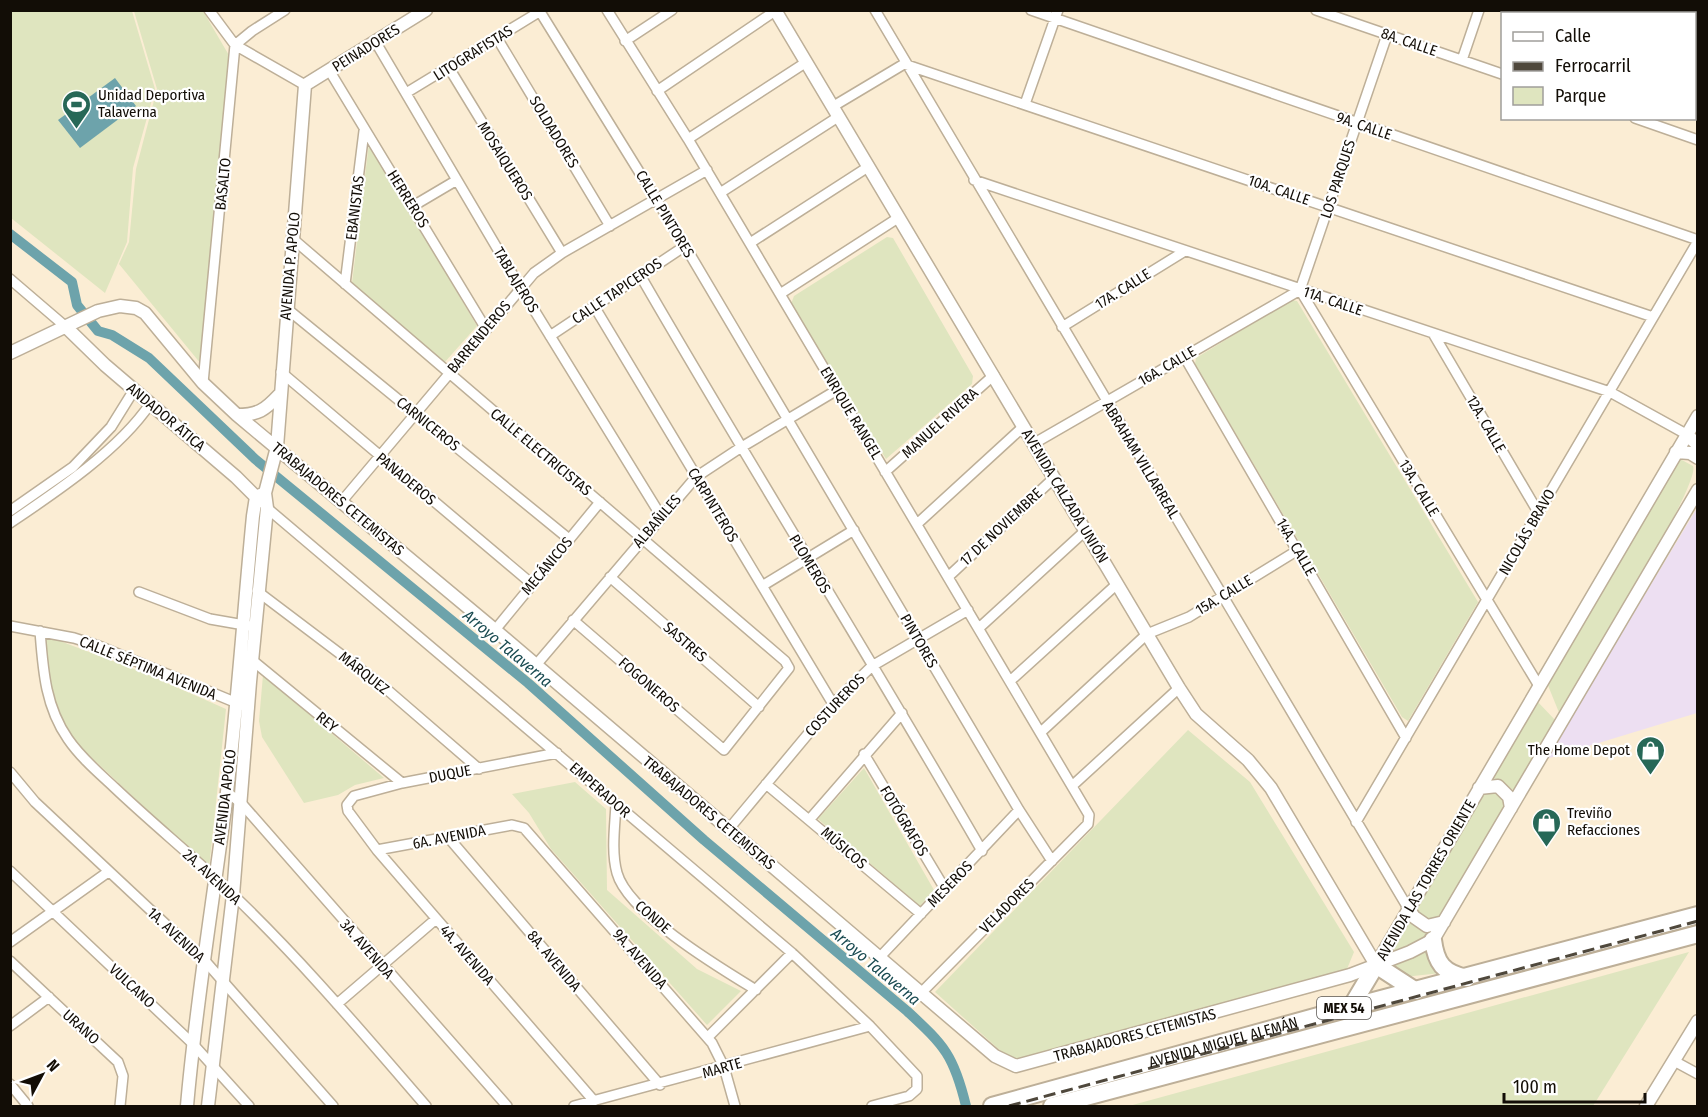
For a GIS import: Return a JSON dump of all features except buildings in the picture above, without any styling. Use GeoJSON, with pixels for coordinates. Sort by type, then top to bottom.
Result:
{"type":"FeatureCollection","features":[{"type":"Feature","properties":{"kind":"highway","name":"AVENIDA MIGUEL ALEMÁN"},"geometry":{"type":"LineString","coordinates":[[992,1107],[1351,1006],[1468,978],[1698,915]]}},
{"type":"Feature","properties":{"kind":"highway","name":"AVENIDA MIGUEL ALEMÁN"},"geometry":{"type":"LineString","coordinates":[[1052,1107],[1698,934]]}},
{"type":"Feature","properties":{"kind":"highway"},"geometry":{"type":"LineString","coordinates":[[1432,940],[1435,956],[1441,967],[1455,975],[1468,978]]}},
{"type":"Feature","properties":{"kind":"highway"},"geometry":{"type":"LineString","coordinates":[[1351,1006],[1376,965],[1416,991]]}},
{"type":"Feature","properties":{"kind":"street"},"geometry":{"type":"LineString","coordinates":[[209,10],[235,45],[305,85]]}},
{"type":"Feature","properties":{"kind":"street"},"geometry":{"type":"LineString","coordinates":[[235,45],[285,10]]}},
{"type":"Feature","properties":{"kind":"street","name":"PEINADORES"},"geometry":{"type":"LineString","coordinates":[[305,85],[426,10]]}},
{"type":"Feature","properties":{"kind":"street","name":"ENRIQUE RANGEL"},"geometry":{"type":"LineString","coordinates":[[607,10],[707,170],[1041,732],[1090,819]]}},
{"type":"Feature","properties":{"kind":"street"},"geometry":{"type":"LineString","coordinates":[[625,41],[672,10]]}},
{"type":"Feature","properties":{"kind":"street","name":"ABRAHAM VILLARREAL"},"geometry":{"type":"LineString","coordinates":[[875,10],[904,64],[1408,908]]}},
{"type":"Feature","properties":{"kind":"street","name":"9A. CALLE"},"geometry":{"type":"LineString","coordinates":[[1031,10],[1057,15],[1356,124],[1698,240]]}},
{"type":"Feature","properties":{"kind":"street","name":"8A. CALLE"},"geometry":{"type":"LineString","coordinates":[[1316,10],[1501,73]]}},
{"type":"Feature","properties":{"kind":"street"},"geometry":{"type":"LineString","coordinates":[[1462,60],[1479,10]]}},
{"type":"Feature","properties":{"kind":"street","name":"LITOGRAFISTAS"},"geometry":{"type":"LineString","coordinates":[[406,93],[539,11]]}},
{"type":"Feature","properties":{"kind":"street","name":"CALLE PINTORES"},"geometry":{"type":"LineString","coordinates":[[539,11],[657,200],[788,420]]}},
{"type":"Feature","properties":{"kind":"street"},"geometry":{"type":"LineString","coordinates":[[657,91],[775,11]]}},
{"type":"Feature","properties":{"kind":"street","name":"AVENIDA CALZADA UNIÓN"},"geometry":{"type":"LineString","coordinates":[[775,11],[1179,688],[1196,714],[1248,760],[1271,788],[1376,965]]}},
{"type":"Feature","properties":{"kind":"street"},"geometry":{"type":"LineString","coordinates":[[1025,104],[1057,15]]}},
{"type":"Feature","properties":{"kind":"street","name":"LOS PARQUES"},"geometry":{"type":"LineString","coordinates":[[1300,290],[1387,35]]}},
{"type":"Feature","properties":{"kind":"street","name":"SOLDADORES"},"geometry":{"type":"LineString","coordinates":[[497,38],[610,226]]}},
{"type":"Feature","properties":{"kind":"street","name":"TABLAJEROS"},"geometry":{"type":"LineString","coordinates":[[375,41],[520,287],[660,516]]}},
{"type":"Feature","properties":{"kind":"street","name":"BASALTO"},"geometry":{"type":"LineString","coordinates":[[203,382],[235,45]]}},
{"type":"Feature","properties":{"kind":"street"},"geometry":{"type":"LineString","coordinates":[[688,139],[805,63]]}},
{"type":"Feature","properties":{"kind":"street"},"geometry":{"type":"LineString","coordinates":[[720,193],[904,64]]}},
{"type":"Feature","properties":{"kind":"street","name":"10A. CALLE"},"geometry":{"type":"LineString","coordinates":[[904,64],[1653,317]]}},
{"type":"Feature","properties":{"kind":"street","name":"MOSAIQUEROS"},"geometry":{"type":"LineString","coordinates":[[449,68],[562,253]]}},
{"type":"Feature","properties":{"kind":"street","name":"HERREROS"},"geometry":{"type":"LineString","coordinates":[[329,70],[486,329]]}},
{"type":"Feature","properties":{"kind":"street","name":"AVENIDA P. APOLO"},"geometry":{"type":"LineString","coordinates":[[277,447],[280,372],[305,85]]}},
{"type":"Feature","properties":{"kind":"street"},"geometry":{"type":"LineString","coordinates":[[1641,120],[1698,140]]}},
{"type":"Feature","properties":{"kind":"street","name":"EBANISTAS"},"geometry":{"type":"LineString","coordinates":[[345,285],[364,131]]}},
{"type":"Feature","properties":{"kind":"street"},"geometry":{"type":"LineString","coordinates":[[750,243],[867,167]]}},
{"type":"Feature","properties":{"kind":"street","name":"BARRENDEROS"},"geometry":{"type":"LineString","coordinates":[[342,501],[520,287],[562,253],[707,170]]}},
{"type":"Feature","properties":{"kind":"street"},"geometry":{"type":"LineString","coordinates":[[413,206],[457,180]]}},
{"type":"Feature","properties":{"kind":"street","name":"11A. CALLE"},"geometry":{"type":"LineString","coordinates":[[974,180],[1610,392],[1686,434]]}},
{"type":"Feature","properties":{"kind":"street"},"geometry":{"type":"LineString","coordinates":[[780,294],[898,218]]}},
{"type":"Feature","properties":{"kind":"street","name":"CALLE ELECTRICISTAS"},"geometry":{"type":"LineString","coordinates":[[293,239],[789,666],[788,672],[759,707]]}},
{"type":"Feature","properties":{"kind":"street","name":"NICOLÁS BRAVO"},"geometry":{"type":"LineString","coordinates":[[1356,822],[1698,240]]}},
{"type":"Feature","properties":{"kind":"street","name":"CALLE TAPICEROS"},"geometry":{"type":"LineString","coordinates":[[550,336],[685,246]]}},
{"type":"Feature","properties":{"kind":"street","name":"17A. CALLE"},"geometry":{"type":"LineString","coordinates":[[1062,327],[1185,251]]}},
{"type":"Feature","properties":{"kind":"street","name":"PLOMEROS"},"geometry":{"type":"LineString","coordinates":[[640,275],[740,448],[902,713],[982,851]]}},
{"type":"Feature","properties":{"kind":"street"},"geometry":{"type":"LineString","coordinates":[[10,279],[75,331]]}},
{"type":"Feature","properties":{"kind":"street","name":"16A. CALLE"},"geometry":{"type":"LineString","coordinates":[[1033,444],[1300,290]]}},
{"type":"Feature","properties":{"kind":"street","name":"13A. CALLE"},"geometry":{"type":"LineString","coordinates":[[1300,290],[1539,686]]}},
{"type":"Feature","properties":{"kind":"street","name":"CARPINTEROS"},"geometry":{"type":"LineString","coordinates":[[594,306],[832,704]]}},
{"type":"Feature","properties":{"kind":"street","name":"TRABAJADORES CETEMISTAS"},"geometry":{"type":"LineString","coordinates":[[75,331],[102,310],[129,307],[145,313],[203,382],[237,415],[495,630],[995,1056],[1010,1064],[1023,1066],[1339,978],[1376,965]]}},
{"type":"Feature","properties":{"kind":"street","name":"CARNICEROS"},"geometry":{"type":"LineString","coordinates":[[286,308],[569,539]]}},
{"type":"Feature","properties":{"kind":"street"},"geometry":{"type":"LineString","coordinates":[[10,353],[75,331]]}},
{"type":"Feature","properties":{"kind":"street","name":"ANDADOR ÁTICA"},"geometry":{"type":"LineString","coordinates":[[75,331],[150,404],[236,477],[263,492],[267,508]]}},
{"type":"Feature","properties":{"kind":"street","name":"12A. CALLE"},"geometry":{"type":"LineString","coordinates":[[1434,335],[1538,512]]}},
{"type":"Feature","properties":{"kind":"street","name":"14A. CALLE"},"geometry":{"type":"LineString","coordinates":[[1184,356],[1406,738]]}},
{"type":"Feature","properties":{"kind":"street","name":"PANADEROS"},"geometry":{"type":"LineString","coordinates":[[280,372],[532,584]]}},
{"type":"Feature","properties":{"kind":"street","name":"MANUEL RIVERA"},"geometry":{"type":"LineString","coordinates":[[885,472],[994,375]]}},
{"type":"Feature","properties":{"kind":"street"},"geometry":{"type":"LineString","coordinates":[[10,511],[73,468],[111,428],[134,390]]}},
{"type":"Feature","properties":{"kind":"street","name":"ALBAÑILES"},"geometry":{"type":"LineString","coordinates":[[536,665],[660,516],[696,477],[837,390]]}},
{"type":"Feature","properties":{"kind":"street"},"geometry":{"type":"LineString","coordinates":[[237,415],[254,415],[264,411],[279,395]]}},
{"type":"Feature","properties":{"kind":"street"},"geometry":{"type":"LineString","coordinates":[[10,523],[87,468],[142,416],[150,404]]}},
{"type":"Feature","properties":{"kind":"street","name":"AVENIDA LAS TORRES ORIENTE"},"geometry":{"type":"LineString","coordinates":[[1376,965],[1698,416]]}},
{"type":"Feature","properties":{"kind":"street","name":"PINTORES"},"geometry":{"type":"LineString","coordinates":[[788,420],[1019,810],[1052,861]]}},
{"type":"Feature","properties":{"kind":"street"},"geometry":{"type":"LineString","coordinates":[[917,524],[1024,426]]}},
{"type":"Feature","properties":{"kind":"street"},"geometry":{"type":"LineString","coordinates":[[1686,434],[1698,445]]}},
{"type":"Feature","properties":{"kind":"street","name":"AVENIDA APOLO"},"geometry":{"type":"LineString","coordinates":[[187,1107],[192,1043],[206,962],[214,877],[227,792],[245,582],[263,492],[277,447]]}},
{"type":"Feature","properties":{"kind":"street"},"geometry":{"type":"LineString","coordinates":[[1676,452],[1690,453],[1698,458]]}},
{"type":"Feature","properties":{"kind":"street","name":"17 DE NOVIEMBRE"},"geometry":{"type":"LineString","coordinates":[[948,577],[1054,478]]}},
{"type":"Feature","properties":{"kind":"street"},"geometry":{"type":"LineString","coordinates":[[1432,940],[1698,490]]}},
{"type":"Feature","properties":{"kind":"street","name":"MECÁNICOS"},"geometry":{"type":"LineString","coordinates":[[495,630],[600,502]]}},
{"type":"Feature","properties":{"kind":"street","name":"AVENIDA APOLO"},"geometry":{"type":"LineString","coordinates":[[208,1107],[234,895],[252,660],[267,508]]}},
{"type":"Feature","properties":{"kind":"street","name":"EMPERADOR"},"geometry":{"type":"LineString","coordinates":[[267,508],[792,953],[870,1026],[914,1070],[918,1085],[909,1096],[872,1107]]}},
{"type":"Feature","properties":{"kind":"street"},"geometry":{"type":"LineString","coordinates":[[762,586],[854,530]]}},
{"type":"Feature","properties":{"kind":"street"},"geometry":{"type":"LineString","coordinates":[[979,628],[1085,531]]}},
{"type":"Feature","properties":{"kind":"street","name":"15A. CALLE"},"geometry":{"type":"LineString","coordinates":[[1147,634],[1189,617],[1298,550]]}},
{"type":"Feature","properties":{"kind":"street","name":"SASTRES"},"geometry":{"type":"LineString","coordinates":[[610,577],[759,707]]}},
{"type":"Feature","properties":{"kind":"street","name":"MÁRQUEZ"},"geometry":{"type":"LineString","coordinates":[[245,582],[384,687],[479,769]]}},
{"type":"Feature","properties":{"kind":"street"},"geometry":{"type":"LineString","coordinates":[[1010,681],[1117,584]]}},
{"type":"Feature","properties":{"kind":"street"},"geometry":{"type":"LineString","coordinates":[[139,592],[210,619],[255,626]]}},
{"type":"Feature","properties":{"kind":"street","name":"COSTUREROS"},"geometry":{"type":"LineString","coordinates":[[728,830],[832,704],[872,666],[968,610]]}},
{"type":"Feature","properties":{"kind":"street","name":"FOGONEROS"},"geometry":{"type":"LineString","coordinates":[[573,620],[724,750],[759,707]]}},
{"type":"Feature","properties":{"kind":"street","name":"CALLE SÉPTIMA AVENIDA"},"geometry":{"type":"LineString","coordinates":[[10,626],[99,646],[249,708]]}},
{"type":"Feature","properties":{"kind":"street","name":"2A. AVENIDA"},"geometry":{"type":"LineString","coordinates":[[40,631],[43,674],[50,705],[69,740],[155,826],[234,895],[337,1004],[426,1107]]}},
{"type":"Feature","properties":{"kind":"street"},"geometry":{"type":"LineString","coordinates":[[1041,732],[1147,634]]}},
{"type":"Feature","properties":{"kind":"street","name":"REY"},"geometry":{"type":"LineString","coordinates":[[252,660],[402,783]]}},
{"type":"Feature","properties":{"kind":"street"},"geometry":{"type":"LineString","coordinates":[[1072,786],[1179,688]]}},
{"type":"Feature","properties":{"kind":"street"},"geometry":{"type":"LineString","coordinates":[[810,819],[864,754],[902,713]]}},
{"type":"Feature","properties":{"kind":"street","name":"DUQUE"},"geometry":{"type":"LineString","coordinates":[[347,805],[354,796],[402,783],[556,753]]}},
{"type":"Feature","properties":{"kind":"street","name":"FOTÓGRAFOS"},"geometry":{"type":"LineString","coordinates":[[864,754],[945,889]]}},
{"type":"Feature","properties":{"kind":"street","name":"1A. AVENIDA"},"geometry":{"type":"LineString","coordinates":[[10,772],[35,802],[206,962],[333,1107]]}},
{"type":"Feature","properties":{"kind":"street","name":"MÚSICOS"},"geometry":{"type":"LineString","coordinates":[[766,784],[921,914]]}},
{"type":"Feature","properties":{"kind":"street"},"geometry":{"type":"LineString","coordinates":[[1479,788],[1498,786],[1509,797],[1511,808]]}},
{"type":"Feature","properties":{"kind":"street","name":"3A. AVENIDA"},"geometry":{"type":"LineString","coordinates":[[227,792],[242,804],[507,1107]]}},
{"type":"Feature","properties":{"kind":"street","name":"CONDE"},"geometry":{"type":"LineString","coordinates":[[616,804],[615,866],[626,890],[694,952],[756,990]]}},
{"type":"Feature","properties":{"kind":"street","name":"4A. AVENIDA"},"geometry":{"type":"LineString","coordinates":[[347,805],[350,817],[377,850],[594,1101]]}},
{"type":"Feature","properties":{"kind":"street","name":"MESEROS"},"geometry":{"type":"LineString","coordinates":[[879,958],[1019,810]]}},
{"type":"Feature","properties":{"kind":"street","name":"VELADORES"},"geometry":{"type":"LineString","coordinates":[[921,993],[1088,824],[1090,819]]}},
{"type":"Feature","properties":{"kind":"street","name":"6A. AVENIDA"},"geometry":{"type":"LineString","coordinates":[[377,850],[512,825],[521,826]]}},
{"type":"Feature","properties":{"kind":"street","name":"9A. AVENIDA"},"geometry":{"type":"LineString","coordinates":[[521,826],[708,1037],[724,1067],[735,1107]]}},
{"type":"Feature","properties":{"kind":"street","name":"8A. AVENIDA"},"geometry":{"type":"LineString","coordinates":[[448,837],[660,1085]]}},
{"type":"Feature","properties":{"kind":"street","name":"VULCANO"},"geometry":{"type":"LineString","coordinates":[[10,871],[192,1043],[249,1107]]}},
{"type":"Feature","properties":{"kind":"street"},"geometry":{"type":"LineString","coordinates":[[10,942],[108,872]]}},
{"type":"Feature","properties":{"kind":"street"},"geometry":{"type":"LineString","coordinates":[[1408,908],[1414,917],[1427,926],[1444,922]]}},
{"type":"Feature","properties":{"kind":"street"},"geometry":{"type":"LineString","coordinates":[[337,1004],[436,919]]}},
{"type":"Feature","properties":{"kind":"street","name":"AVENIDA LAS TORRES ORIENTE"},"geometry":{"type":"LineString","coordinates":[[1376,965],[1432,940]]}},
{"type":"Feature","properties":{"kind":"street"},"geometry":{"type":"LineString","coordinates":[[708,1037],[792,953]]}},
{"type":"Feature","properties":{"kind":"street","name":"URANO"},"geometry":{"type":"LineString","coordinates":[[10,961],[118,1062],[123,1076],[120,1107]]}},
{"type":"Feature","properties":{"kind":"street"},"geometry":{"type":"LineString","coordinates":[[10,1026],[49,997]]}},
{"type":"Feature","properties":{"kind":"street"},"geometry":{"type":"LineString","coordinates":[[1646,1107],[1698,1021]]}},
{"type":"Feature","properties":{"kind":"street","name":"MARTE"},"geometry":{"type":"LineString","coordinates":[[574,1107],[870,1026]]}},
{"type":"Feature","properties":{"kind":"street"},"geometry":{"type":"LineString","coordinates":[[1674,1061],[1698,1074]]}},
{"type":"Feature","properties":{"kind":"street"},"geometry":{"type":"LineString","coordinates":[[10,1084],[28,1107]]}},
{"type":"Feature","properties":{"kind":"shaded area"},"geometry":{"type":"Polygon","coordinates":[[[1697,508],[1697,713],[1546,759],[1697,508]]]}},
{"type":"Feature","properties":{"kind":"green space","name":"Unidad Deportiva Talaverna"},"geometry":{"type":"Polygon","coordinates":[[[10,11],[132,11],[155,89],[133,168],[127,242],[105,293],[11,218],[10,11]]]}},
{"type":"Feature","properties":{"kind":"green space"},"geometry":{"type":"Polygon","coordinates":[[[134,11],[203,11],[230,57],[201,364],[119,264],[129,242],[136,169],[157,89],[134,11]]]}},
{"type":"Feature","properties":{"kind":"green space"},"geometry":{"type":"Polygon","coordinates":[[[369,143],[477,326],[444,363],[352,283],[369,143]]]}},
{"type":"Feature","properties":{"kind":"green space"},"geometry":{"type":"Polygon","coordinates":[[[887,237],[893,238],[973,376],[972,384],[886,459],[791,304],[794,296],[887,237]]]}},
{"type":"Feature","properties":{"kind":"green space"},"geometry":{"type":"Polygon","coordinates":[[[1291,300],[1297,301],[1478,602],[1408,721],[1402,717],[1195,364],[1196,358],[1291,300]]]}},
{"type":"Feature","properties":{"kind":"green space"},"geometry":{"type":"Polygon","coordinates":[[[1680,459],[1693,466],[1691,480],[1678,508],[1636,586],[1560,715],[1547,683],[1680,459]]]}},
{"type":"Feature","properties":{"kind":"green space"},"geometry":{"type":"Polygon","coordinates":[[[52,638],[142,672],[226,709],[209,868],[75,742],[57,712],[48,674],[44,641],[52,638]]]}},
{"type":"Feature","properties":{"kind":"green space"},"geometry":{"type":"Polygon","coordinates":[[[263,675],[384,778],[355,785],[338,795],[304,803],[262,737],[259,721],[263,675]]]}},
{"type":"Feature","properties":{"kind":"green space"},"geometry":{"type":"Polygon","coordinates":[[[1536,700],[1556,721],[1515,791],[1492,777],[1536,700]]]}},
{"type":"Feature","properties":{"kind":"green space"},"geometry":{"type":"Polygon","coordinates":[[[1188,730],[1250,782],[1354,952],[1347,969],[1013,1062],[935,992],[1188,730]]]}},
{"type":"Feature","properties":{"kind":"green space"},"geometry":{"type":"Polygon","coordinates":[[[864,768],[934,890],[920,906],[818,819],[864,768]]]}},
{"type":"Feature","properties":{"kind":"green space"},"geometry":{"type":"Polygon","coordinates":[[[575,782],[606,809],[607,890],[697,969],[741,991],[707,1025],[551,849],[529,813],[512,794],[575,782]]]}},
{"type":"Feature","properties":{"kind":"green space"},"geometry":{"type":"Polygon","coordinates":[[[1483,791],[1499,791],[1507,805],[1439,921],[1425,921],[1415,907],[1483,791]]]}},
{"type":"Feature","properties":{"kind":"green space"},"geometry":{"type":"Polygon","coordinates":[[[1409,919],[1421,930],[1433,931],[1429,939],[1389,952],[1409,919]]]}},
{"type":"Feature","properties":{"kind":"green space"},"geometry":{"type":"Polygon","coordinates":[[[1427,947],[1427,957],[1441,973],[1404,977],[1383,965],[1427,947]]]}},
{"type":"Feature","properties":{"kind":"green space"},"geometry":{"type":"Polygon","coordinates":[[[1689,952],[1593,1106],[1129,1106],[1689,952]]]}},
{"type":"Feature","properties":{"kind":"water"},"geometry":{"type":"Polygon","coordinates":[[[115,78],[136,106],[80,148],[58,120],[115,78]]]}},
{"type":"Feature","properties":{"kind":"waterway","name":"Arroyo Talaverna"},"geometry":{"type":"LineString","coordinates":[[10,234],[72,282],[77,305],[98,331],[112,335],[149,358],[255,459],[528,683],[704,840],[907,1011],[931,1034],[946,1053],[957,1075],[966,1106]]}},
{"type":"Feature","properties":{"kind":"railway"},"geometry":{"type":"LineString","coordinates":[[1009,1106],[1698,921]]}},
{"type":"Feature","properties":{"kind":"place","name":"Unidad Deportiva Talaverna"},"geometry":{"type":"Point","coordinates":[77,130]}},
{"type":"Feature","properties":{"kind":"place","name":"The Home Depot"},"geometry":{"type":"Point","coordinates":[1651,776]}},
{"type":"Feature","properties":{"kind":"place","name":"Treviño Refacciones"},"geometry":{"type":"Point","coordinates":[1546,848]}}]}
